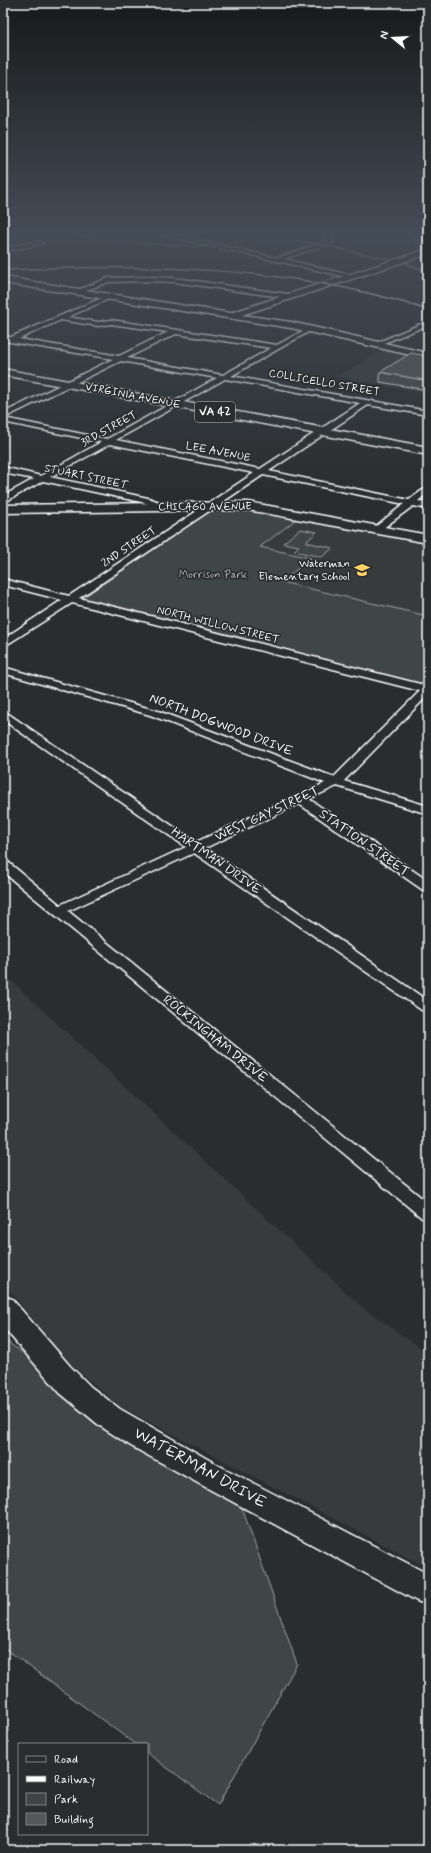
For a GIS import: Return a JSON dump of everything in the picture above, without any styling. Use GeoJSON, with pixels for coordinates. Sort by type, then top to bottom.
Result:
{"type":"FeatureCollection","features":[{"type":"Feature","properties":{"kind":"main road","name":"VIRGINIA AVENUE"},"geometry":{"type":"LineString","coordinates":[[3,372],[428,452]]}},
{"type":"Feature","properties":{"kind":"street"},"geometry":{"type":"LineString","coordinates":[[3,343],[7,339],[52,321]]}},
{"type":"Feature","properties":{"kind":"street"},"geometry":{"type":"LineString","coordinates":[[82,321],[98,324],[111,322],[279,347]]}},
{"type":"Feature","properties":{"kind":"street"},"geometry":{"type":"LineString","coordinates":[[267,321],[310,329],[428,356]]}},
{"type":"Feature","properties":{"kind":"street"},"geometry":{"type":"LineString","coordinates":[[377,344],[421,326]]}},
{"type":"Feature","properties":{"kind":"street"},"geometry":{"type":"LineString","coordinates":[[3,416],[184,328]]}},
{"type":"Feature","properties":{"kind":"street","name":"3RD STREET"},"geometry":{"type":"LineString","coordinates":[[3,500],[310,329]]}},
{"type":"Feature","properties":{"kind":"street","name":"COLLICELLO STREET"},"geometry":{"type":"LineString","coordinates":[[7,339],[428,413]]}},
{"type":"Feature","properties":{"kind":"street"},"geometry":{"type":"LineString","coordinates":[[396,349],[428,349]]}},
{"type":"Feature","properties":{"kind":"street","name":"2ND STREET"},"geometry":{"type":"LineString","coordinates":[[3,644],[367,402]]}},
{"type":"Feature","properties":{"kind":"street","name":"LEE AVENUE"},"geometry":{"type":"LineString","coordinates":[[3,420],[428,506]]}},
{"type":"Feature","properties":{"kind":"street","name":"STUART STREET"},"geometry":{"type":"LineString","coordinates":[[3,470],[165,507]]}},
{"type":"Feature","properties":{"kind":"street"},"geometry":{"type":"LineString","coordinates":[[378,529],[428,489]]}},
{"type":"Feature","properties":{"kind":"street","name":"CHICAGO AVENUE"},"geometry":{"type":"LineString","coordinates":[[3,509],[210,506],[260,507],[428,539]]}},
{"type":"Feature","properties":{"kind":"street","name":"NORTH WILLOW STREET"},"geometry":{"type":"LineString","coordinates":[[3,582],[428,690]]}},
{"type":"Feature","properties":{"kind":"street","name":"NORTH DOGWOOD DRIVE"},"geometry":{"type":"LineString","coordinates":[[3,670],[154,713],[336,782],[428,810]]}},
{"type":"Feature","properties":{"kind":"street","name":"WEST GAY STREET"},"geometry":{"type":"LineString","coordinates":[[58,911],[336,782],[428,690]]}},
{"type":"Feature","properties":{"kind":"street","name":"HARTMAN DRIVE"},"geometry":{"type":"LineString","coordinates":[[3,715],[428,1008]]}},
{"type":"Feature","properties":{"kind":"street","name":"STATTON STREET"},"geometry":{"type":"LineString","coordinates":[[301,799],[428,887]]}},
{"type":"Feature","properties":{"kind":"street","name":"ROCKINGHAM DRIVE"},"geometry":{"type":"LineString","coordinates":[[3,865],[428,1213]]}},
{"type":"Feature","properties":{"kind":"street","name":"WATERMAN DRIVE"},"geometry":{"type":"LineString","coordinates":[[3,1306],[38,1350],[63,1377],[103,1412],[143,1438],[219,1480],[428,1590]]}},
{"type":"Feature","properties":{"kind":"shaded area"},"geometry":{"type":"Polygon","coordinates":[[[385,349],[428,360],[428,393],[337,377],[385,349]]]}},
{"type":"Feature","properties":{"kind":"shaded area","name":"Waterman Elementary School"},"geometry":{"type":"Polygon","coordinates":[[[298,518],[428,542],[428,616],[280,582],[310,559],[260,547],[298,518]]]}},
{"type":"Feature","properties":{"kind":"shaded area"},"geometry":{"type":"Polygon","coordinates":[[[3,973],[362,1307],[428,1353],[428,1568],[121,1407],[63,1358],[3,1282],[3,973]]]}},
{"type":"Feature","properties":{"kind":"green space","name":"Morrison Park"},"geometry":{"type":"Polygon","coordinates":[[[211,510],[251,510],[298,518],[260,547],[311,558],[281,582],[428,616],[428,676],[420,685],[81,599],[211,510]]]}},
{"type":"Feature","properties":{"kind":"green space"},"geometry":{"type":"Polygon","coordinates":[[[300,529],[317,532],[306,542],[333,548],[322,557],[294,551],[299,546],[283,543],[300,529]]]}},
{"type":"Feature","properties":{"kind":"green space"},"geometry":{"type":"Polygon","coordinates":[[[3,1339],[241,1505],[297,1664],[218,1805],[148,1754],[148,1743],[134,1743],[3,1647],[3,1339]]]}},
{"type":"Feature","properties":{"kind":"building"},"geometry":{"type":"Polygon","coordinates":[[[411,353],[428,356],[428,381],[380,372],[411,353]]]}},
{"type":"Feature","properties":{"kind":"place","name":"Waterman Elementary School"},"geometry":{"type":"Point","coordinates":[362,570]}}]}
